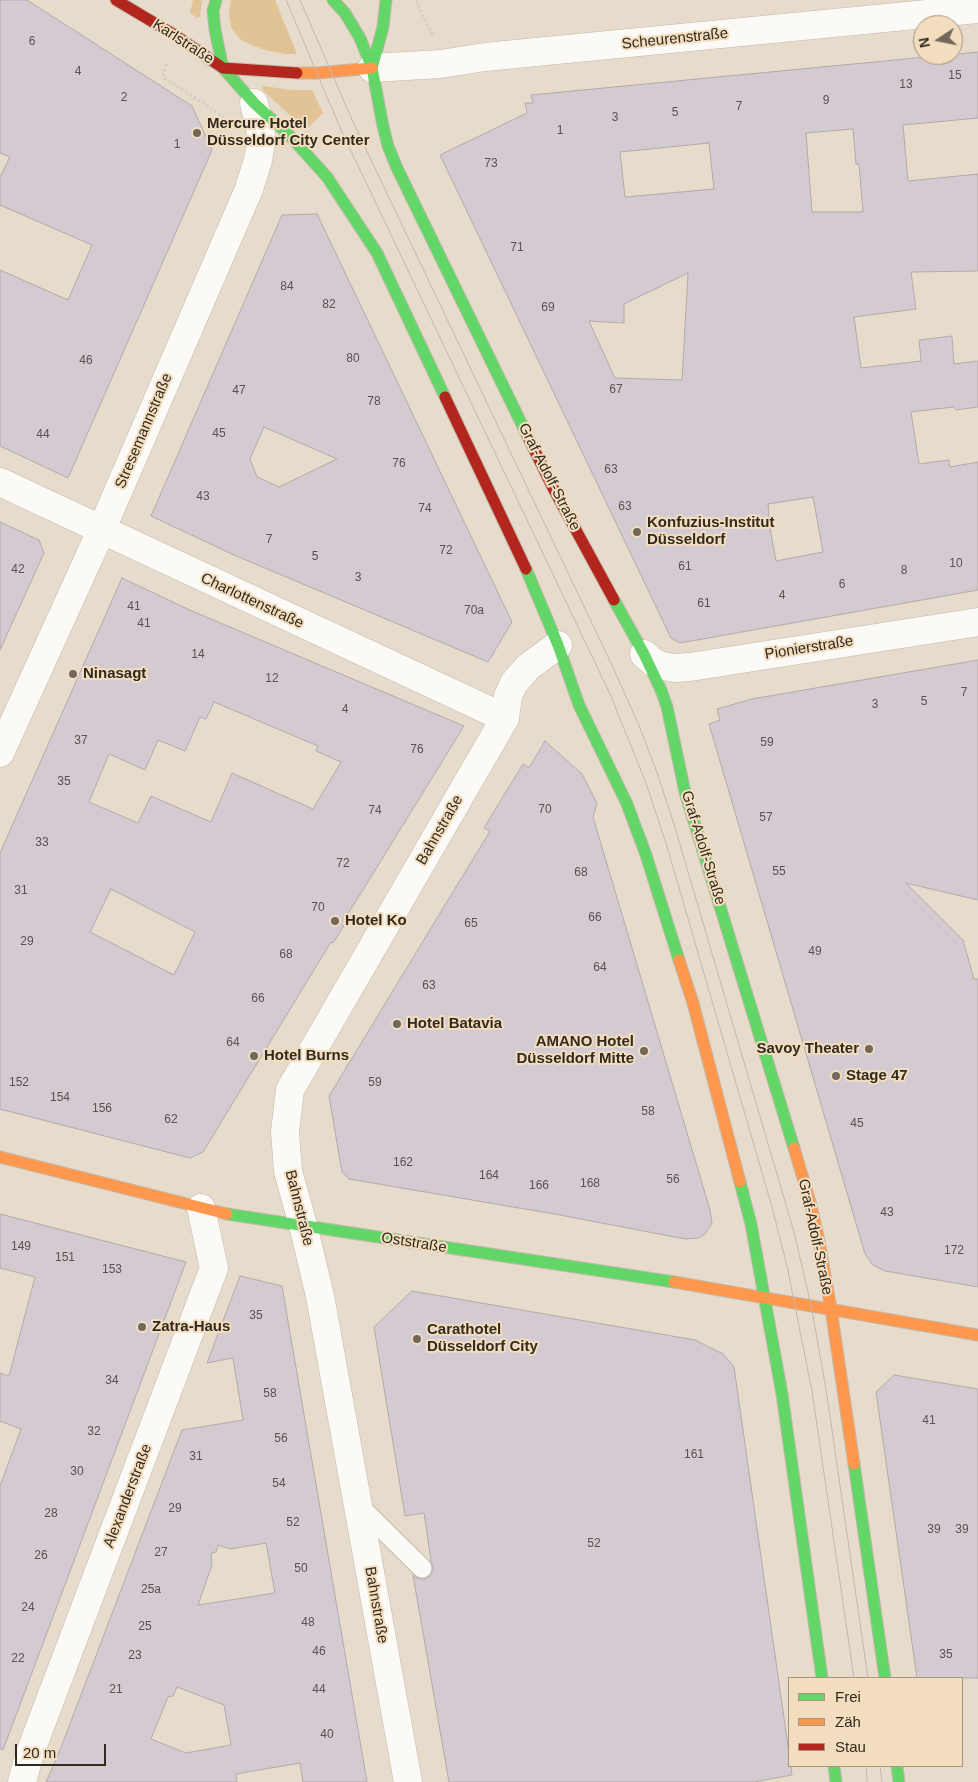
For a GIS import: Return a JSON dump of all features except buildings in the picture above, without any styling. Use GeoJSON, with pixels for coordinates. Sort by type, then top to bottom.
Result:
{"type":"FeatureCollection","features":[{"type":"Feature","properties":{"kind":"main road","name":"Karlstraße"},"geometry":{"type":"LineString","coordinates":[[116,0],[173,34],[223,68],[254,103],[291,137],[327,177],[377,253],[523,562],[558,645]]}},
{"type":"Feature","properties":{"kind":"main road"},"geometry":{"type":"LineString","coordinates":[[216,0],[213,11],[223,68],[284,73],[317,73],[372,68]]}},
{"type":"Feature","properties":{"kind":"main road","name":"Graf-Adolf-Straße"},"geometry":{"type":"LineString","coordinates":[[372,68],[383,27],[386,0]]}},
{"type":"Feature","properties":{"kind":"main road","name":"Graf-Adolf-Straße"},"geometry":{"type":"LineString","coordinates":[[339,4],[360,38],[372,68],[383,126],[388,146],[397,168],[553,488],[644,654],[667,706],[685,792],[810,1202],[818,1236],[831,1309],[885,1677]]}},
{"type":"Feature","properties":{"kind":"main road"},"geometry":{"type":"LineString","coordinates":[[558,645],[579,705],[627,804],[646,856],[693,1003],[751,1224],[782,1394],[822,1677]]}},
{"type":"Feature","properties":{"kind":"main road","name":"Oststraße"},"geometry":{"type":"LineString","coordinates":[[0,1157],[225,1214],[706,1287],[978,1335]]}},
{"type":"Feature","properties":{"kind":"main road"},"geometry":{"type":"LineString","coordinates":[[834,1767],[836,1782]]}},
{"type":"Feature","properties":{"kind":"main road"},"geometry":{"type":"LineString","coordinates":[[897,1767],[899,1782]]}},
{"type":"Feature","properties":{"kind":"street","name":"Scheurenstraße"},"geometry":{"type":"LineString","coordinates":[[372,68],[441,64],[978,9]]}},
{"type":"Feature","properties":{"kind":"street","name":"Stresemannstraße"},"geometry":{"type":"LineString","coordinates":[[0,753],[101,531],[249,189],[258,160],[262,138],[254,103]]}},
{"type":"Feature","properties":{"kind":"street","name":"Charlottenstraße"},"geometry":{"type":"LineString","coordinates":[[0,482],[101,531],[505,718]]}},
{"type":"Feature","properties":{"kind":"street","name":"Pionierstraße"},"geometry":{"type":"LineString","coordinates":[[644,654],[653,662],[662,666],[675,668],[690,667],[978,622]]}},
{"type":"Feature","properties":{"kind":"street","name":"Bahnstraße"},"geometry":{"type":"LineString","coordinates":[[408,1782],[323,1312],[304,1225],[288,1171],[285,1132],[290,1090],[505,718],[508,696],[514,682],[528,667],[558,645]]}},
{"type":"Feature","properties":{"kind":"street","name":"Alexanderstraße"},"geometry":{"type":"LineString","coordinates":[[22,1782],[30,1753],[214,1268],[201,1208]]}},
{"type":"Feature","properties":{"kind":"lane"},"geometry":{"type":"LineString","coordinates":[[358,1505],[422,1568]]}},
{"type":"Feature","properties":{"kind":"path"},"geometry":{"type":"LineString","coordinates":[[166,63],[163,77],[217,112]]}},
{"type":"Feature","properties":{"kind":"shaded area"},"geometry":{"type":"Polygon","coordinates":[[[193,0],[202,0],[200,17],[197,18],[190,13],[193,0]]]}},
{"type":"Feature","properties":{"kind":"shaded area"},"geometry":{"type":"Polygon","coordinates":[[[231,0],[275,0],[297,54],[265,50],[242,41],[232,29],[230,22],[231,0]]]}},
{"type":"Feature","properties":{"kind":"shaded area"},"geometry":{"type":"Polygon","coordinates":[[[263,86],[291,90],[312,90],[323,113],[305,130],[262,89],[263,86]]]}},
{"type":"Feature","properties":{"kind":"tram line"},"geometry":{"type":"LineString","coordinates":[[286,0],[341,130],[610,694],[646,783],[666,843],[772,1207],[787,1266],[812,1391],[854,1677]]}},
{"type":"Feature","properties":{"kind":"tram line"},"geometry":{"type":"LineString","coordinates":[[300,0],[353,122],[610,661],[638,723],[658,775],[794,1232],[811,1305],[826,1389],[868,1677]]}},
{"type":"Feature","properties":{"kind":"tram line"},"geometry":{"type":"LineString","coordinates":[[866,1767],[867,1782]]}},
{"type":"Feature","properties":{"kind":"tram line"},"geometry":{"type":"LineString","coordinates":[[880,1767],[882,1782]]}},
{"type":"Feature","properties":{"kind":"traffic: fast"},"geometry":{"type":"LineString","coordinates":[[216,0],[213,11],[223,68],[254,103],[291,137],[327,177],[377,253],[445,397]]}},
{"type":"Feature","properties":{"kind":"traffic: fast"},"geometry":{"type":"LineString","coordinates":[[333,0],[345,13],[360,38],[372,68],[383,126],[388,146],[397,168],[528,437]]}},
{"type":"Feature","properties":{"kind":"traffic: fast"},"geometry":{"type":"LineString","coordinates":[[372,68],[383,27],[386,0]]}},
{"type":"Feature","properties":{"kind":"traffic: fast"},"geometry":{"type":"LineString","coordinates":[[526,569],[558,645],[579,705],[627,804],[646,855],[679,960]]}},
{"type":"Feature","properties":{"kind":"traffic: fast"},"geometry":{"type":"LineString","coordinates":[[614,600],[644,654],[667,707],[685,792],[794,1148]]}},
{"type":"Feature","properties":{"kind":"traffic: fast"},"geometry":{"type":"LineString","coordinates":[[740,1182],[751,1224],[782,1394],[822,1677]]}},
{"type":"Feature","properties":{"kind":"traffic: fast"},"geometry":{"type":"LineString","coordinates":[[227,1214],[674,1282]]}},
{"type":"Feature","properties":{"kind":"traffic: fast"},"geometry":{"type":"LineString","coordinates":[[854,1464],[885,1677]]}},
{"type":"Feature","properties":{"kind":"traffic: fast"},"geometry":{"type":"LineString","coordinates":[[834,1767],[836,1782]]}},
{"type":"Feature","properties":{"kind":"traffic: fast"},"geometry":{"type":"LineString","coordinates":[[897,1767],[899,1782]]}},
{"type":"Feature","properties":{"kind":"traffic: slow"},"geometry":{"type":"LineString","coordinates":[[297,73],[372,68]]}},
{"type":"Feature","properties":{"kind":"traffic: slow"},"geometry":{"type":"LineString","coordinates":[[679,960],[693,1003],[740,1182]]}},
{"type":"Feature","properties":{"kind":"traffic: slow"},"geometry":{"type":"LineString","coordinates":[[794,1148],[818,1236],[854,1464]]}},
{"type":"Feature","properties":{"kind":"traffic: slow"},"geometry":{"type":"LineString","coordinates":[[0,1157],[227,1214]]}},
{"type":"Feature","properties":{"kind":"traffic: slow"},"geometry":{"type":"LineString","coordinates":[[674,1282],[978,1335]]}},
{"type":"Feature","properties":{"kind":"traffic: jam"},"geometry":{"type":"LineString","coordinates":[[116,0],[173,34],[223,68],[297,73]]}},
{"type":"Feature","properties":{"kind":"traffic: jam"},"geometry":{"type":"LineString","coordinates":[[445,397],[526,569]]}},
{"type":"Feature","properties":{"kind":"traffic: jam"},"geometry":{"type":"LineString","coordinates":[[528,437],[553,488],[614,600]]}},
{"type":"Feature","properties":{"kind":"place","name":"Mercure Hotel Düsseldorf City Center"},"geometry":{"type":"Point","coordinates":[197,133]}},
{"type":"Feature","properties":{"kind":"place","name":"Konfuzius-Institut Düsseldorf"},"geometry":{"type":"Point","coordinates":[637,532]}},
{"type":"Feature","properties":{"kind":"place","name":"Ninasagt"},"geometry":{"type":"Point","coordinates":[73,674]}},
{"type":"Feature","properties":{"kind":"place","name":"Hotel Ko"},"geometry":{"type":"Point","coordinates":[335,921]}},
{"type":"Feature","properties":{"kind":"place","name":"Hotel Batavia"},"geometry":{"type":"Point","coordinates":[397,1024]}},
{"type":"Feature","properties":{"kind":"place","name":"Savoy Theater"},"geometry":{"type":"Point","coordinates":[869,1049]}},
{"type":"Feature","properties":{"kind":"place","name":"AMANO Hotel Düsseldorf Mitte"},"geometry":{"type":"Point","coordinates":[644,1051]}},
{"type":"Feature","properties":{"kind":"place","name":"Hotel Burns"},"geometry":{"type":"Point","coordinates":[254,1056]}},
{"type":"Feature","properties":{"kind":"place","name":"Stage 47"},"geometry":{"type":"Point","coordinates":[836,1076]}},
{"type":"Feature","properties":{"kind":"place","name":"Zatra-Haus"},"geometry":{"type":"Point","coordinates":[142,1327]}},
{"type":"Feature","properties":{"kind":"place","name":"Carathotel Düsseldorf City"},"geometry":{"type":"Point","coordinates":[417,1339]}}]}
